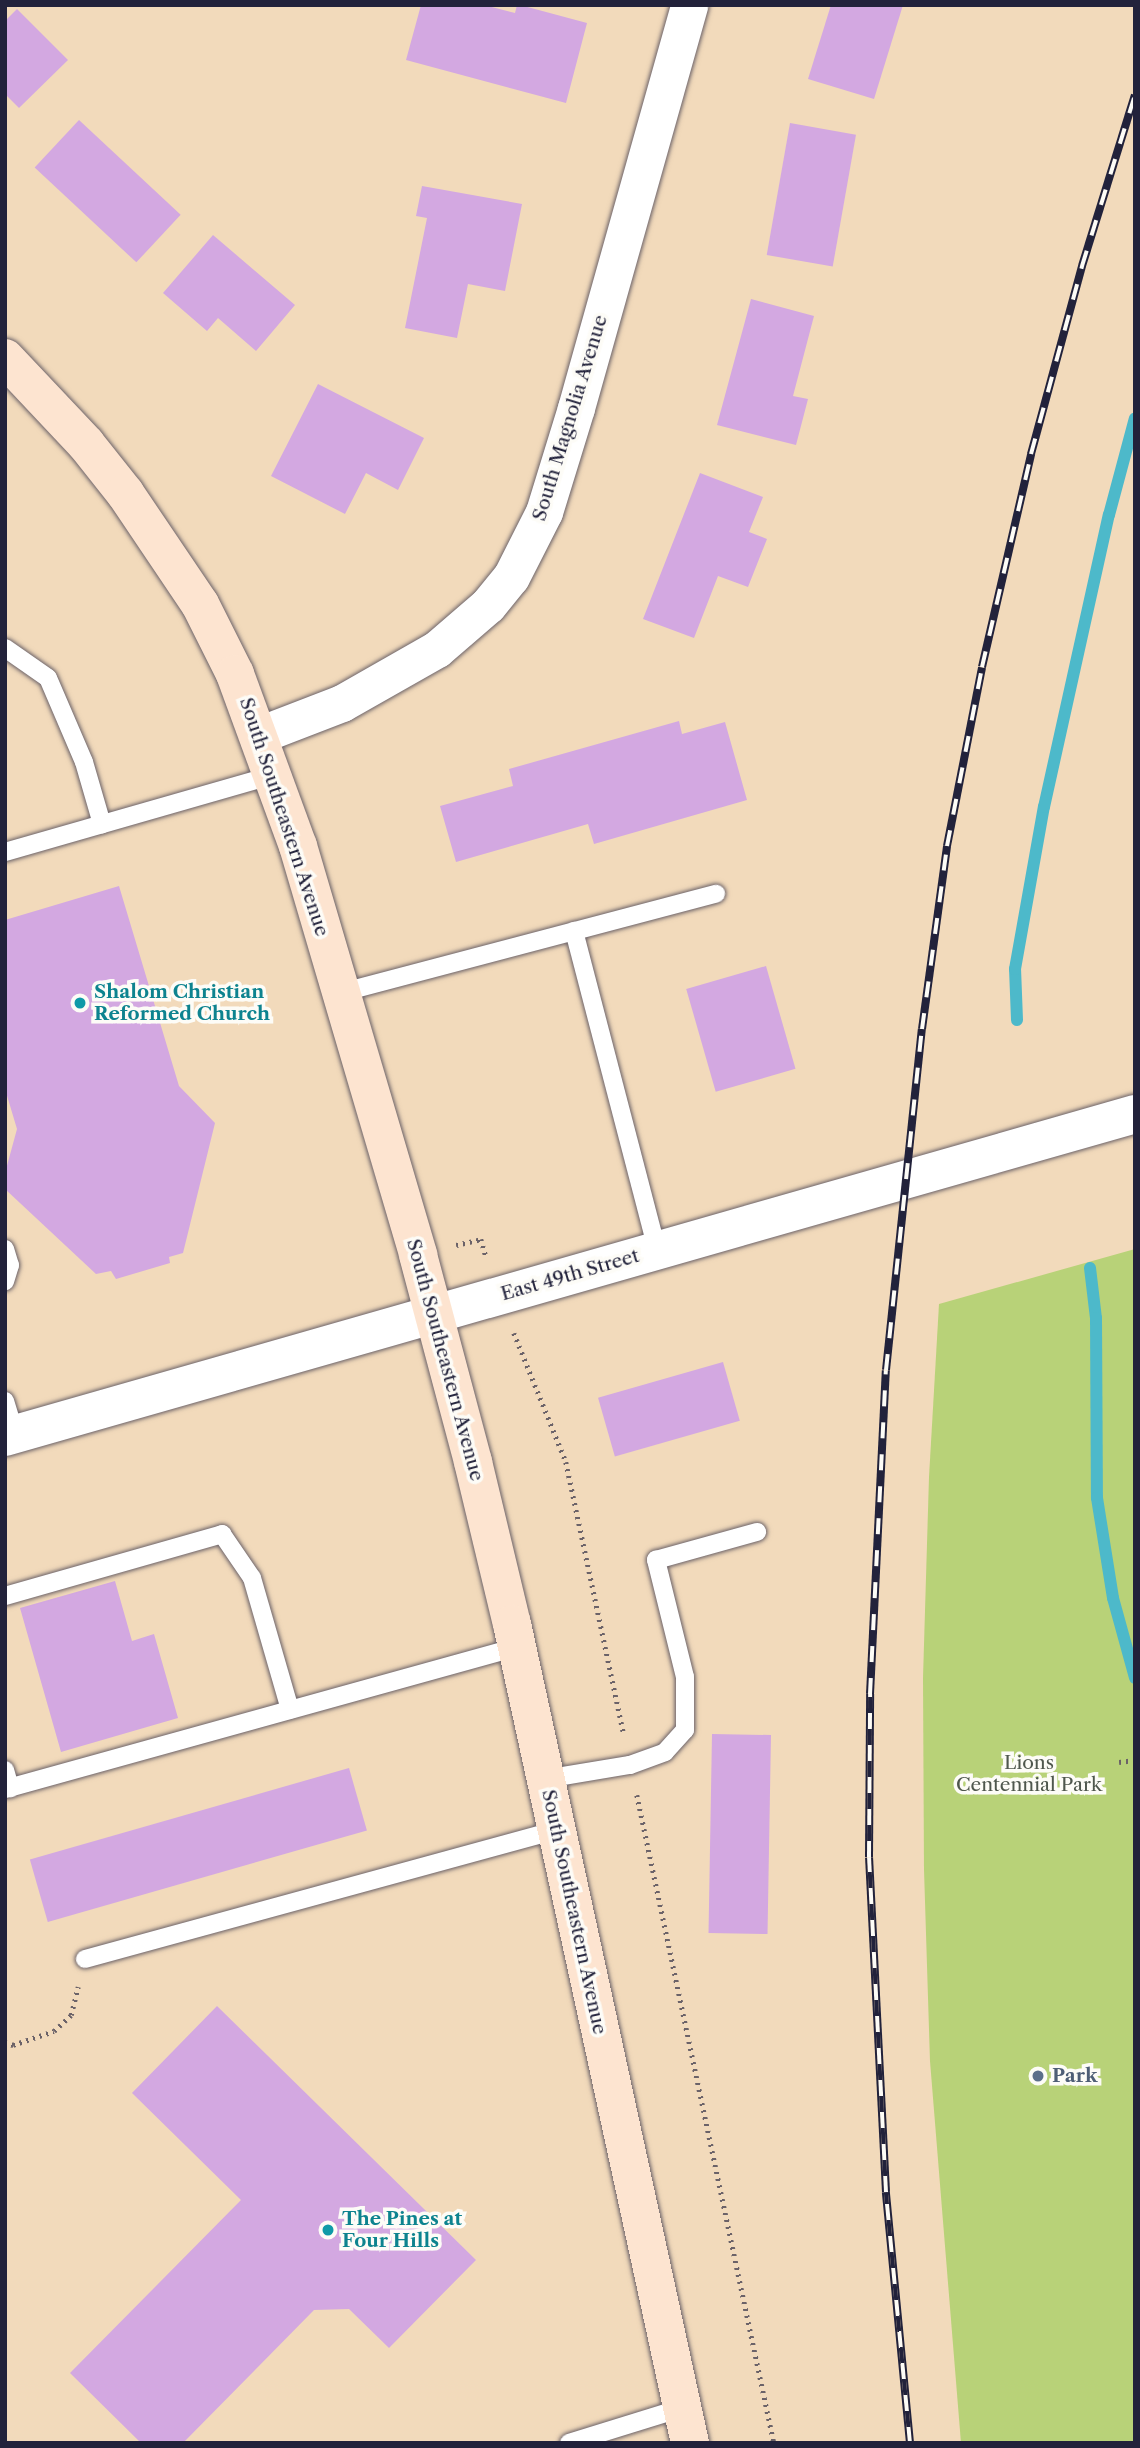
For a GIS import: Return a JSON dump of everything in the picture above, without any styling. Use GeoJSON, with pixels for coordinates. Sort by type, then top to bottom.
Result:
{"type":"FeatureCollection","features":[{"type":"Feature","properties":{"kind":"main road","name":"South Southeastern Avenue"},"geometry":{"type":"LineString","coordinates":[[5,358],[86,444],[171,558],[200,604],[229,663],[259,735],[298,846],[418,1255],[473,1462],[517,1647],[686,2426]]}},
{"type":"Feature","properties":{"kind":"street","name":"South Magnolia Avenue"},"geometry":{"type":"LineString","coordinates":[[259,735],[342,703],[415,663],[437,649],[488,605],[510,577],[544,512],[689,5]]}},
{"type":"Feature","properties":{"kind":"street","name":"East 49th Street"},"geometry":{"type":"LineString","coordinates":[[8,1424],[433,1314],[1135,1114]]}},
{"type":"Feature","properties":{"kind":"lane"},"geometry":{"type":"LineString","coordinates":[[5,648],[48,678],[84,761],[102,824]]}},
{"type":"Feature","properties":{"kind":"lane"},"geometry":{"type":"LineString","coordinates":[[5,852],[273,775]]}},
{"type":"Feature","properties":{"kind":"lane"},"geometry":{"type":"LineString","coordinates":[[340,993],[716,894]]}},
{"type":"Feature","properties":{"kind":"lane"},"geometry":{"type":"LineString","coordinates":[[574,931],[657,1250]]}},
{"type":"Feature","properties":{"kind":"lane"},"geometry":{"type":"LineString","coordinates":[[5,1249],[10,1265],[5,1281]]}},
{"type":"Feature","properties":{"kind":"lane"},"geometry":{"type":"LineString","coordinates":[[545,1779],[631,1765],[665,1752],[685,1730],[685,1677],[656,1560],[757,1532]]}},
{"type":"Feature","properties":{"kind":"lane"},"geometry":{"type":"LineString","coordinates":[[5,1596],[222,1534],[252,1578],[290,1710]]}},
{"type":"Feature","properties":{"kind":"lane"},"geometry":{"type":"LineString","coordinates":[[5,1770],[8,1789],[517,1647]]}},
{"type":"Feature","properties":{"kind":"lane"},"geometry":{"type":"LineString","coordinates":[[85,1959],[557,1830]]}},
{"type":"Feature","properties":{"kind":"lane"},"geometry":{"type":"LineString","coordinates":[[569,2443],[686,2426]]}},
{"type":"Feature","properties":{"kind":"path"},"geometry":{"type":"LineString","coordinates":[[418,1255],[481,1239],[498,1295],[566,1462],[774,2443]]}},
{"type":"Feature","properties":{"kind":"path"},"geometry":{"type":"LineString","coordinates":[[1119,1762],[1135,1760]]}},
{"type":"Feature","properties":{"kind":"path"},"geometry":{"type":"LineString","coordinates":[[5,2042],[13,2045],[54,2031],[71,2015],[85,1959]]}},
{"type":"Feature","properties":{"kind":"green space","name":"Lions Centennial Park"},"geometry":{"type":"Polygon","coordinates":[[[1135,1249],[1135,2443],[961,2443],[930,2061],[924,1870],[923,1678],[929,1477],[939,1304],[1135,1249]]]}},
{"type":"Feature","properties":{"kind":"building"},"geometry":{"type":"Polygon","coordinates":[[[421,5],[484,5],[515,13],[517,5],[520,5],[587,23],[566,103],[406,60],[421,5]]]}},
{"type":"Feature","properties":{"kind":"building"},"geometry":{"type":"Polygon","coordinates":[[[831,5],[903,5],[874,99],[808,79],[831,5]]]}},
{"type":"Feature","properties":{"kind":"building"},"geometry":{"type":"Polygon","coordinates":[[[17,9],[68,60],[19,108],[5,94],[5,21],[17,9]]]}},
{"type":"Feature","properties":{"kind":"building"},"geometry":{"type":"Polygon","coordinates":[[[79,120],[181,215],[136,262],[35,168],[79,120]]]}},
{"type":"Feature","properties":{"kind":"building"},"geometry":{"type":"Polygon","coordinates":[[[790,123],[856,135],[833,267],[767,255],[790,123]]]}},
{"type":"Feature","properties":{"kind":"building"},"geometry":{"type":"Polygon","coordinates":[[[422,186],[522,204],[505,291],[468,284],[457,338],[405,328],[427,218],[416,216],[422,186]]]}},
{"type":"Feature","properties":{"kind":"building"},"geometry":{"type":"Polygon","coordinates":[[[213,235],[295,305],[256,351],[218,318],[207,331],[163,293],[213,235]]]}},
{"type":"Feature","properties":{"kind":"building"},"geometry":{"type":"Polygon","coordinates":[[[751,299],[814,316],[793,396],[808,399],[796,445],[717,425],[751,299]]]}},
{"type":"Feature","properties":{"kind":"building"},"geometry":{"type":"Polygon","coordinates":[[[318,384],[424,438],[398,490],[366,473],[345,514],[271,476],[318,384]]]}},
{"type":"Feature","properties":{"kind":"building"},"geometry":{"type":"Polygon","coordinates":[[[700,473],[763,497],[749,532],[767,539],[748,587],[718,576],[694,638],[643,619],[700,473]]]}},
{"type":"Feature","properties":{"kind":"building"},"geometry":{"type":"Polygon","coordinates":[[[679,721],[682,734],[725,722],[747,800],[594,844],[588,824],[456,862],[440,806],[513,786],[509,769],[679,721]]]}},
{"type":"Feature","properties":{"kind":"building","name":"Shalom Christian Reformed Church"},"geometry":{"type":"Polygon","coordinates":[[[119,886],[179,1086],[215,1123],[183,1253],[169,1257],[170,1263],[116,1279],[111,1271],[96,1274],[5,1189],[5,1173],[17,1129],[5,1089],[5,920],[119,886]]]}},
{"type":"Feature","properties":{"kind":"building"},"geometry":{"type":"Polygon","coordinates":[[[766,966],[795,1069],[716,1092],[686,989],[766,966]]]}},
{"type":"Feature","properties":{"kind":"building"},"geometry":{"type":"Polygon","coordinates":[[[723,1362],[740,1421],[615,1456],[598,1398],[723,1362]]]}},
{"type":"Feature","properties":{"kind":"building"},"geometry":{"type":"Polygon","coordinates":[[[115,1581],[132,1641],[154,1634],[178,1718],[61,1752],[20,1608],[115,1581]]]}},
{"type":"Feature","properties":{"kind":"building"},"geometry":{"type":"Polygon","coordinates":[[[712,1734],[771,1735],[768,1934],[709,1933],[712,1734]]]}},
{"type":"Feature","properties":{"kind":"building"},"geometry":{"type":"Polygon","coordinates":[[[349,1768],[367,1830],[48,1922],[30,1860],[349,1768]]]}},
{"type":"Feature","properties":{"kind":"building","name":"The Pines at Four Hills"},"geometry":{"type":"Polygon","coordinates":[[[217,2006],[476,2260],[389,2348],[349,2309],[314,2310],[183,2443],[141,2443],[70,2373],[241,2200],[132,2093],[217,2006]]]}},
{"type":"Feature","properties":{"kind":"waterway"},"geometry":{"type":"LineString","coordinates":[[1017,1020],[1015,969],[1044,807],[1109,515],[1135,418]]}},
{"type":"Feature","properties":{"kind":"waterway"},"geometry":{"type":"LineString","coordinates":[[1090,1268],[1096,1318],[1097,1498],[1113,1598],[1135,1678]]}},
{"type":"Feature","properties":{"kind":"railway"},"geometry":{"type":"LineString","coordinates":[[910,2443],[886,2192],[869,1857],[870,1694],[886,1370],[922,1029],[947,846],[982,667],[1031,454],[1082,266],[1135,95]]}},
{"type":"Feature","properties":{"kind":"place","name":"Shalom Christian Reformed Church"},"geometry":{"type":"Point","coordinates":[80,1003]}},
{"type":"Feature","properties":{"kind":"place","name":"Park"},"geometry":{"type":"Point","coordinates":[1038,2076]}},
{"type":"Feature","properties":{"kind":"place","name":"The Pines at Four Hills"},"geometry":{"type":"Point","coordinates":[328,2230]}}]}
